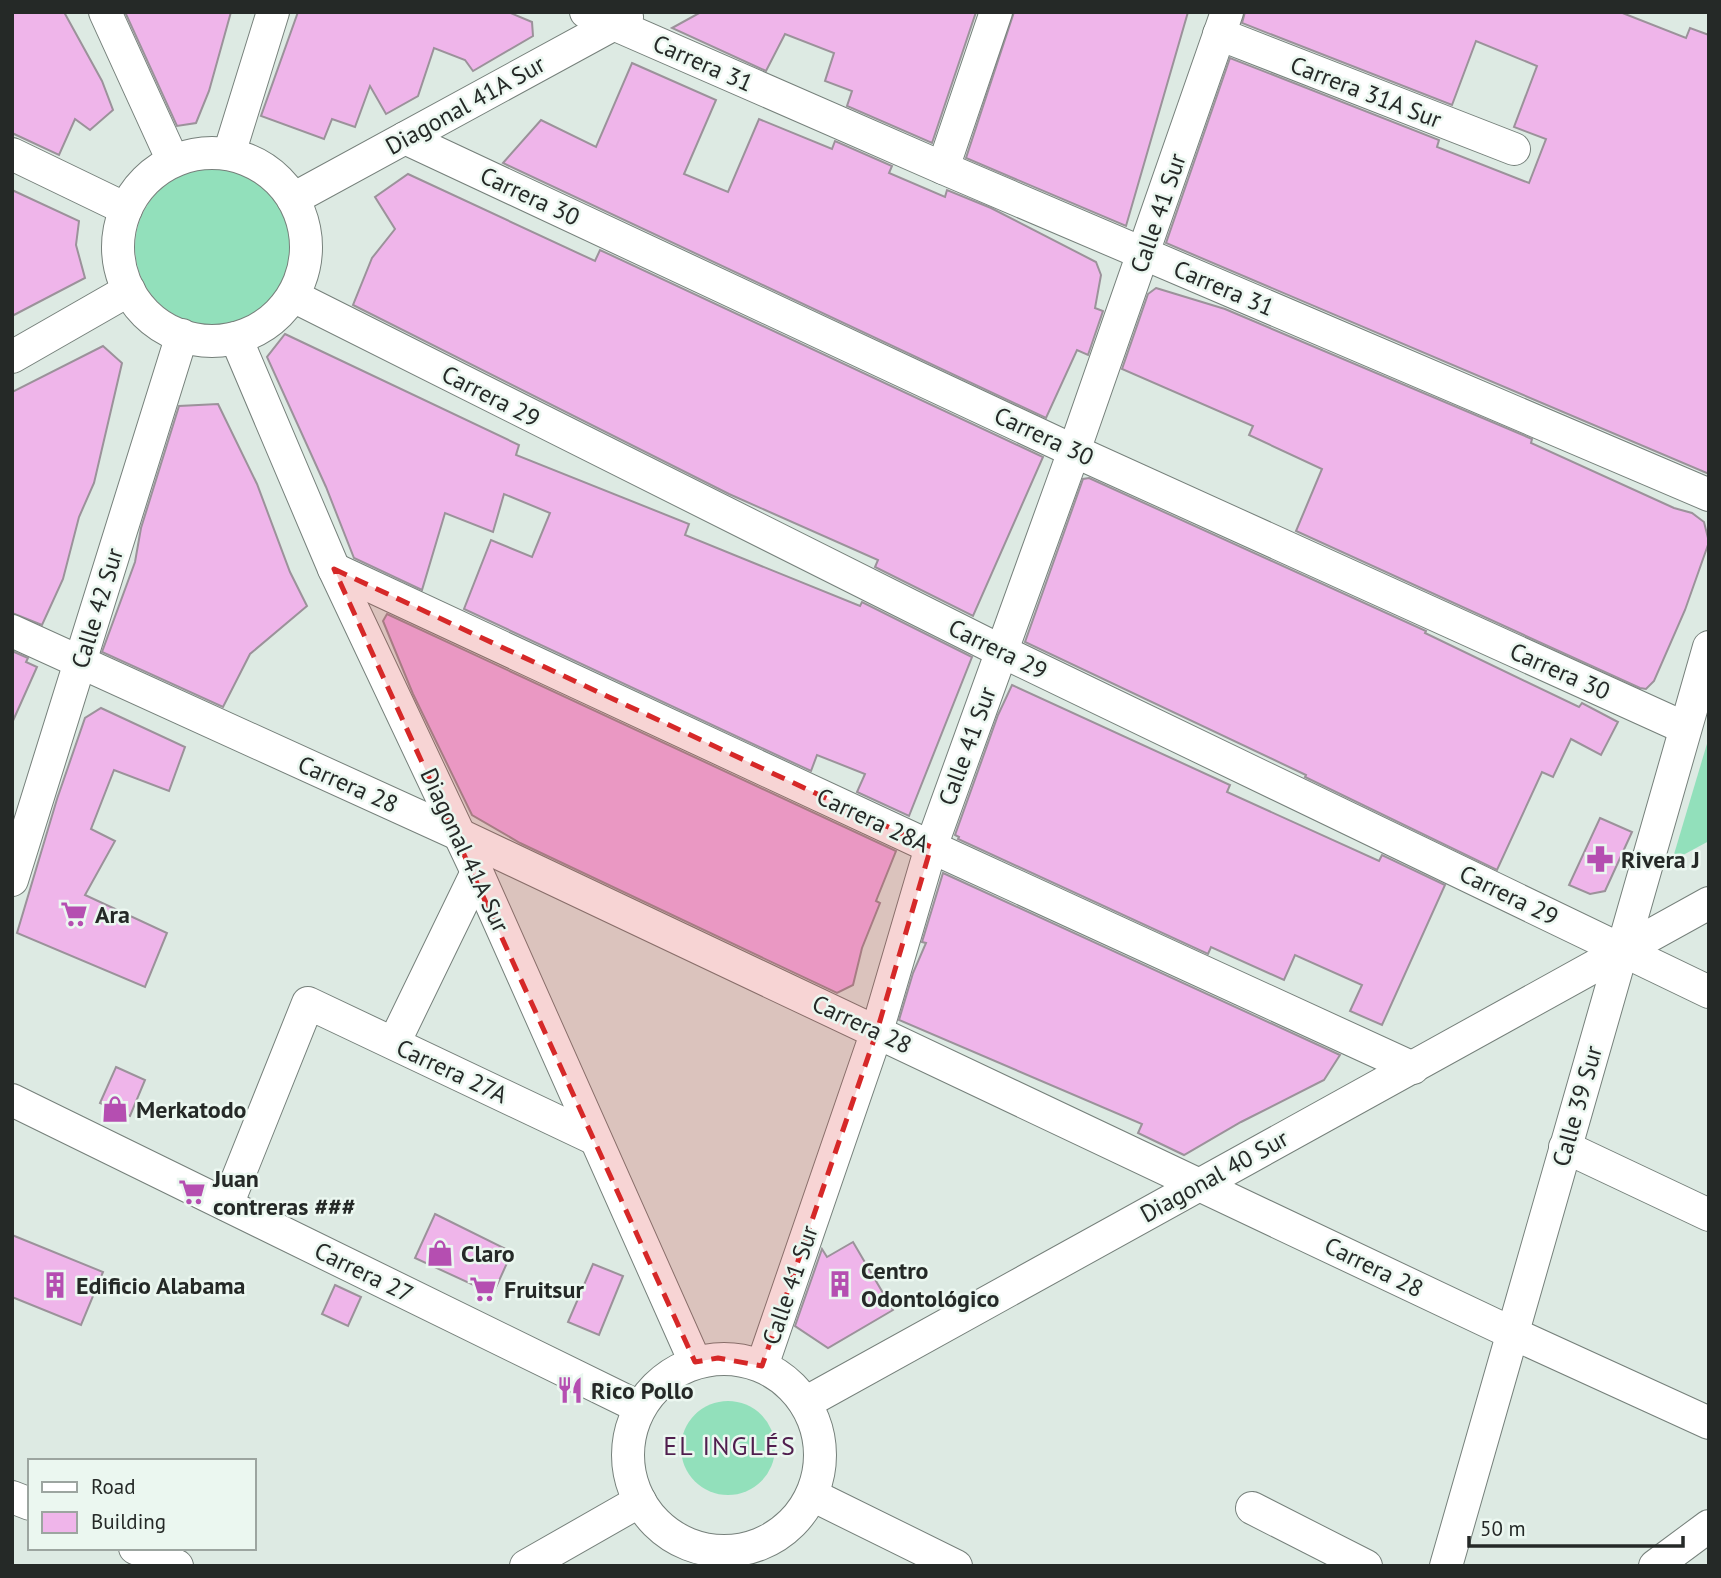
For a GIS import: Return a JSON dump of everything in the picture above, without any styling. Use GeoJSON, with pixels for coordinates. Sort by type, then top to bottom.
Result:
{"type":"FeatureCollection","features":[{"type":"Feature","properties":{"kind":"street"},"geometry":{"type":"LineString","coordinates":[[105,12],[173,161]]}},
{"type":"Feature","properties":{"kind":"street"},"geometry":{"type":"LineString","coordinates":[[229,154],[273,12]]}},
{"type":"Feature","properties":{"kind":"street"},"geometry":{"type":"LineString","coordinates":[[943,168],[996,12]]}},
{"type":"Feature","properties":{"kind":"street","name":"Carrera 31"},"geometry":{"type":"LineString","coordinates":[[612,16],[943,168],[1709,495]]}},
{"type":"Feature","properties":{"kind":"street","name":"Diagonal 41A Sur"},"geometry":{"type":"LineString","coordinates":[[293,199],[405,138],[612,16]]}},
{"type":"Feature","properties":{"kind":"street","name":"Carrera 31A Sur"},"geometry":{"type":"LineString","coordinates":[[1223,23],[1514,149]]}},
{"type":"Feature","properties":{"kind":"street","name":"Calle 41 Sur"},"geometry":{"type":"LineString","coordinates":[[762,1366],[877,1031],[931,847],[1144,254],[1223,23]]}},
{"type":"Feature","properties":{"kind":"street","name":"Carrera 30"},"geometry":{"type":"LineString","coordinates":[[405,138],[1074,451],[1685,728]]}},
{"type":"Feature","properties":{"kind":"street"},"geometry":{"type":"LineString","coordinates":[[200,153],[229,154],[254,163],[276,178],[293,199],[304,223],[307,249],[303,274],[293,296],[278,315],[258,329],[236,338],[208,341],[182,335],[160,324],[143,309],[129,290],[120,263],[119,236],[126,209],[138,189],[153,173],[173,161],[200,153]]}},
{"type":"Feature","properties":{"kind":"street"},"geometry":{"type":"LineString","coordinates":[[12,154],[126,209]]}},
{"type":"Feature","properties":{"kind":"street"},"geometry":{"type":"LineString","coordinates":[[12,357],[129,290]]}},
{"type":"Feature","properties":{"kind":"street","name":"Carrera 29"},"geometry":{"type":"LineString","coordinates":[[293,296],[1001,652],[1709,992]]}},
{"type":"Feature","properties":{"kind":"street","name":"Calle 42 Sur"},"geometry":{"type":"LineString","coordinates":[[12,880],[182,335]]}},
{"type":"Feature","properties":{"kind":"street","name":"Diagonal 41A Sur"},"geometry":{"type":"LineString","coordinates":[[236,338],[334,569],[477,872],[695,1362]]}},
{"type":"Feature","properties":{"kind":"street","name":"Carrera 28A"},"geometry":{"type":"LineString","coordinates":[[334,569],[1413,1068]]}},
{"type":"Feature","properties":{"kind":"street","name":"Carrera 28"},"geometry":{"type":"LineString","coordinates":[[12,631],[458,834],[1512,1333],[1709,1423]]}},
{"type":"Feature","properties":{"kind":"street","name":"Calle 39 Sur"},"geometry":{"type":"LineString","coordinates":[[1446,1566],[1709,647]]}},
{"type":"Feature","properties":{"kind":"street"},"geometry":{"type":"LineString","coordinates":[[394,1043],[477,872]]}},
{"type":"Feature","properties":{"kind":"street","name":"Diagonal 40 Sur"},"geometry":{"type":"LineString","coordinates":[[805,1403],[1709,903]]}},
{"type":"Feature","properties":{"kind":"street","name":"Carrera 27A"},"geometry":{"type":"LineString","coordinates":[[227,1205],[308,1003],[595,1139]]}},
{"type":"Feature","properties":{"kind":"street","name":"Carrera 27"},"geometry":{"type":"LineString","coordinates":[[12,1100],[639,1407]]}},
{"type":"Feature","properties":{"kind":"street"},"geometry":{"type":"LineString","coordinates":[[1565,1147],[1709,1215]]}},
{"type":"Feature","properties":{"kind":"street"},"geometry":{"type":"LineString","coordinates":[[718,1358],[741,1359],[762,1366],[793,1388],[805,1403],[818,1432],[820,1464],[812,1495],[770,1554],[732,1550],[696,1557],[655,1522],[639,1501],[630,1478],[627,1454],[630,1430],[639,1407],[663,1379],[678,1369],[695,1362],[718,1358]]}},
{"type":"Feature","properties":{"kind":"street"},"geometry":{"type":"LineString","coordinates":[[812,1495],[956,1566]]}},
{"type":"Feature","properties":{"kind":"street"},"geometry":{"type":"LineString","coordinates":[[526,1566],[639,1501]]}},
{"type":"Feature","properties":{"kind":"street"},"geometry":{"type":"LineString","coordinates":[[1252,1508],[1366,1566]]}},
{"type":"Feature","properties":{"kind":"street"},"geometry":{"type":"LineString","coordinates":[[1655,1566],[1709,1526]]}},
{"type":"Feature","properties":{"kind":"street"},"geometry":{"type":"LineString","coordinates":[[140,1550],[177,1566]]}},
{"type":"Feature","properties":{"kind":"highlighted area"},"geometry":{"type":"Polygon","coordinates":[[[334,569],[931,847],[877,1031],[762,1366],[718,1358],[695,1362],[334,569]]]}},
{"type":"Feature","properties":{"kind":"green space"},"geometry":{"type":"Polygon","coordinates":[[[213,169],[243,175],[268,192],[285,217],[291,247],[285,277],[268,302],[243,319],[213,325],[183,319],[158,302],[141,277],[135,247],[141,217],[158,192],[183,175],[213,169]]]}},
{"type":"Feature","properties":{"kind":"green space"},"geometry":{"type":"Polygon","coordinates":[[[1709,737],[1709,841],[1672,861],[1709,737]]]}},
{"type":"Feature","properties":{"kind":"green space"},"geometry":{"type":"Polygon","coordinates":[[[728,1401],[746,1405],[761,1415],[771,1430],[775,1448],[771,1466],[761,1481],[746,1491],[728,1495],[710,1491],[695,1481],[685,1466],[681,1448],[685,1430],[695,1415],[710,1405],[728,1401]]]}},
{"type":"Feature","properties":{"kind":"building"},"geometry":{"type":"Polygon","coordinates":[[[12,12],[64,12],[102,81],[113,110],[90,130],[75,119],[59,155],[12,133],[12,12]]]}},
{"type":"Feature","properties":{"kind":"building"},"geometry":{"type":"Polygon","coordinates":[[[125,12],[231,12],[209,91],[196,123],[177,126],[125,12]]]}},
{"type":"Feature","properties":{"kind":"building"},"geometry":{"type":"Polygon","coordinates":[[[298,12],[508,12],[532,22],[533,36],[473,71],[465,60],[434,48],[418,96],[386,114],[370,86],[355,127],[332,119],[324,139],[261,116],[298,12]]]}},
{"type":"Feature","properties":{"kind":"building"},"geometry":{"type":"Polygon","coordinates":[[[701,12],[976,12],[932,143],[847,106],[852,91],[825,81],[834,53],[785,34],[766,71],[672,28],[701,12]]]}},
{"type":"Feature","properties":{"kind":"building"},"geometry":{"type":"Polygon","coordinates":[[[1014,12],[1188,12],[1126,226],[966,158],[1014,12]]]}},
{"type":"Feature","properties":{"kind":"building"},"geometry":{"type":"Polygon","coordinates":[[[1245,12],[1620,12],[1686,38],[1690,28],[1709,35],[1709,474],[1166,243],[1230,58],[1439,140],[1437,147],[1529,183],[1546,139],[1514,127],[1537,66],[1476,41],[1452,105],[1242,23],[1245,12]]]}},
{"type":"Feature","properties":{"kind":"building"},"geometry":{"type":"Polygon","coordinates":[[[632,63],[716,100],[684,174],[728,192],[759,119],[832,149],[835,141],[892,166],[889,173],[945,197],[947,190],[991,208],[1096,262],[1101,275],[1095,308],[1103,311],[1088,355],[1077,350],[1046,418],[503,163],[541,120],[596,147],[632,63]]]}},
{"type":"Feature","properties":{"kind":"building"},"geometry":{"type":"Polygon","coordinates":[[[408,174],[595,261],[600,250],[1043,457],[973,616],[875,567],[878,560],[729,494],[353,305],[372,258],[395,229],[375,197],[408,174]]]}},
{"type":"Feature","properties":{"kind":"building"},"geometry":{"type":"Polygon","coordinates":[[[12,190],[79,221],[76,245],[85,278],[12,316],[12,190]]]}},
{"type":"Feature","properties":{"kind":"building"},"geometry":{"type":"Polygon","coordinates":[[[1156,288],[1225,309],[1532,439],[1531,443],[1674,508],[1692,513],[1704,522],[1709,542],[1685,610],[1654,681],[1646,689],[1640,688],[1296,531],[1322,469],[1249,435],[1253,426],[1122,369],[1148,294],[1156,288]]]}},
{"type":"Feature","properties":{"kind":"building"},"geometry":{"type":"Polygon","coordinates":[[[285,334],[519,445],[516,455],[689,524],[685,535],[860,606],[862,602],[972,657],[909,816],[857,792],[865,774],[817,755],[811,771],[464,609],[491,540],[532,557],[550,513],[504,494],[493,532],[445,513],[422,590],[354,558],[326,487],[267,357],[285,334]]]}},
{"type":"Feature","properties":{"kind":"building"},"geometry":{"type":"Polygon","coordinates":[[[103,346],[122,363],[94,483],[79,517],[63,579],[42,625],[12,613],[12,392],[103,346]]]}},
{"type":"Feature","properties":{"kind":"building"},"geometry":{"type":"Polygon","coordinates":[[[218,404],[257,484],[290,572],[307,606],[250,654],[223,707],[102,652],[135,562],[141,528],[179,406],[218,404]]]}},
{"type":"Feature","properties":{"kind":"building"},"geometry":{"type":"Polygon","coordinates":[[[1089,478],[1426,631],[1425,633],[1579,707],[1582,703],[1618,722],[1601,755],[1571,739],[1553,777],[1542,772],[1497,870],[1305,777],[1306,775],[1025,642],[1083,479],[1089,478]]]}},
{"type":"Feature","properties":{"kind":"building"},"geometry":{"type":"Polygon","coordinates":[[[387,614],[896,851],[876,901],[880,903],[862,948],[853,985],[837,993],[520,843],[472,815],[413,694],[383,621],[387,614]]]}},
{"type":"Feature","properties":{"kind":"building"},"geometry":{"type":"Polygon","coordinates":[[[12,651],[28,658],[26,662],[37,667],[12,723],[12,651]]]}},
{"type":"Feature","properties":{"kind":"building"},"geometry":{"type":"Polygon","coordinates":[[[1012,685],[1230,785],[1227,792],[1379,861],[1382,855],[1445,885],[1382,1025],[1350,1011],[1362,985],[1295,955],[1284,980],[1211,947],[1208,954],[958,839],[955,835],[998,715],[1012,685]]]}},
{"type":"Feature","properties":{"kind":"building"},"geometry":{"type":"Polygon","coordinates":[[[101,708],[185,747],[169,791],[114,770],[91,829],[115,841],[85,895],[167,933],[145,987],[17,933],[57,799],[85,718],[101,708]]]}},
{"type":"Feature","properties":{"kind":"building","name":"Rivera J"},"geometry":{"type":"Polygon","coordinates":[[[1600,818],[1632,832],[1605,891],[1590,894],[1569,885],[1600,818]]]}},
{"type":"Feature","properties":{"kind":"building"},"geometry":{"type":"Polygon","coordinates":[[[943,873],[1340,1055],[1324,1080],[1241,1122],[1184,1155],[1138,1133],[1142,1124],[899,1020],[913,973],[926,943],[922,942],[943,873]]]}},
{"type":"Feature","properties":{"kind":"building"},"geometry":{"type":"Polygon","coordinates":[[[116,1067],[145,1080],[130,1116],[100,1103],[116,1067]]]}},
{"type":"Feature","properties":{"kind":"building"},"geometry":{"type":"Polygon","coordinates":[[[435,1214],[512,1252],[493,1294],[415,1258],[435,1214]]]}},
{"type":"Feature","properties":{"kind":"building","name":"Edificio Alabama"},"geometry":{"type":"Polygon","coordinates":[[[12,1235],[103,1272],[81,1325],[12,1297],[12,1235]]]}},
{"type":"Feature","properties":{"kind":"building","name":"Centro Odontológico"},"geometry":{"type":"Polygon","coordinates":[[[853,1242],[893,1310],[828,1348],[795,1326],[822,1249],[827,1257],[853,1242]]]}},
{"type":"Feature","properties":{"kind":"building"},"geometry":{"type":"Polygon","coordinates":[[[593,1264],[623,1276],[599,1335],[568,1322],[593,1264]]]}},
{"type":"Feature","properties":{"kind":"building"},"geometry":{"type":"Polygon","coordinates":[[[335,1285],[361,1297],[348,1326],[322,1314],[335,1285]]]}},
{"type":"Feature","properties":{"kind":"place","name":"Rivera J"},"geometry":{"type":"Point","coordinates":[1600,859]}},
{"type":"Feature","properties":{"kind":"place","name":"Ara"},"geometry":{"type":"Point","coordinates":[74,914]}},
{"type":"Feature","properties":{"kind":"place","name":"Merkatodo"},"geometry":{"type":"Point","coordinates":[115,1109]}},
{"type":"Feature","properties":{"kind":"place","name":"Juan contreras ###"},"geometry":{"type":"Point","coordinates":[192,1192]}},
{"type":"Feature","properties":{"kind":"place","name":"Claro"},"geometry":{"type":"Point","coordinates":[440,1253]}},
{"type":"Feature","properties":{"kind":"place","name":"Centro Odontológico"},"geometry":{"type":"Point","coordinates":[840,1284]}},
{"type":"Feature","properties":{"kind":"place","name":"Edificio Alabama"},"geometry":{"type":"Point","coordinates":[55,1285]}},
{"type":"Feature","properties":{"kind":"place","name":"Fruitsur"},"geometry":{"type":"Point","coordinates":[483,1289]}},
{"type":"Feature","properties":{"kind":"place","name":"Rico Pollo"},"geometry":{"type":"Point","coordinates":[570,1390]}},
{"type":"Feature","properties":{"kind":"district","name":"EL INGLÉS"},"geometry":{"type":"Point","coordinates":[730,1445]}}]}
